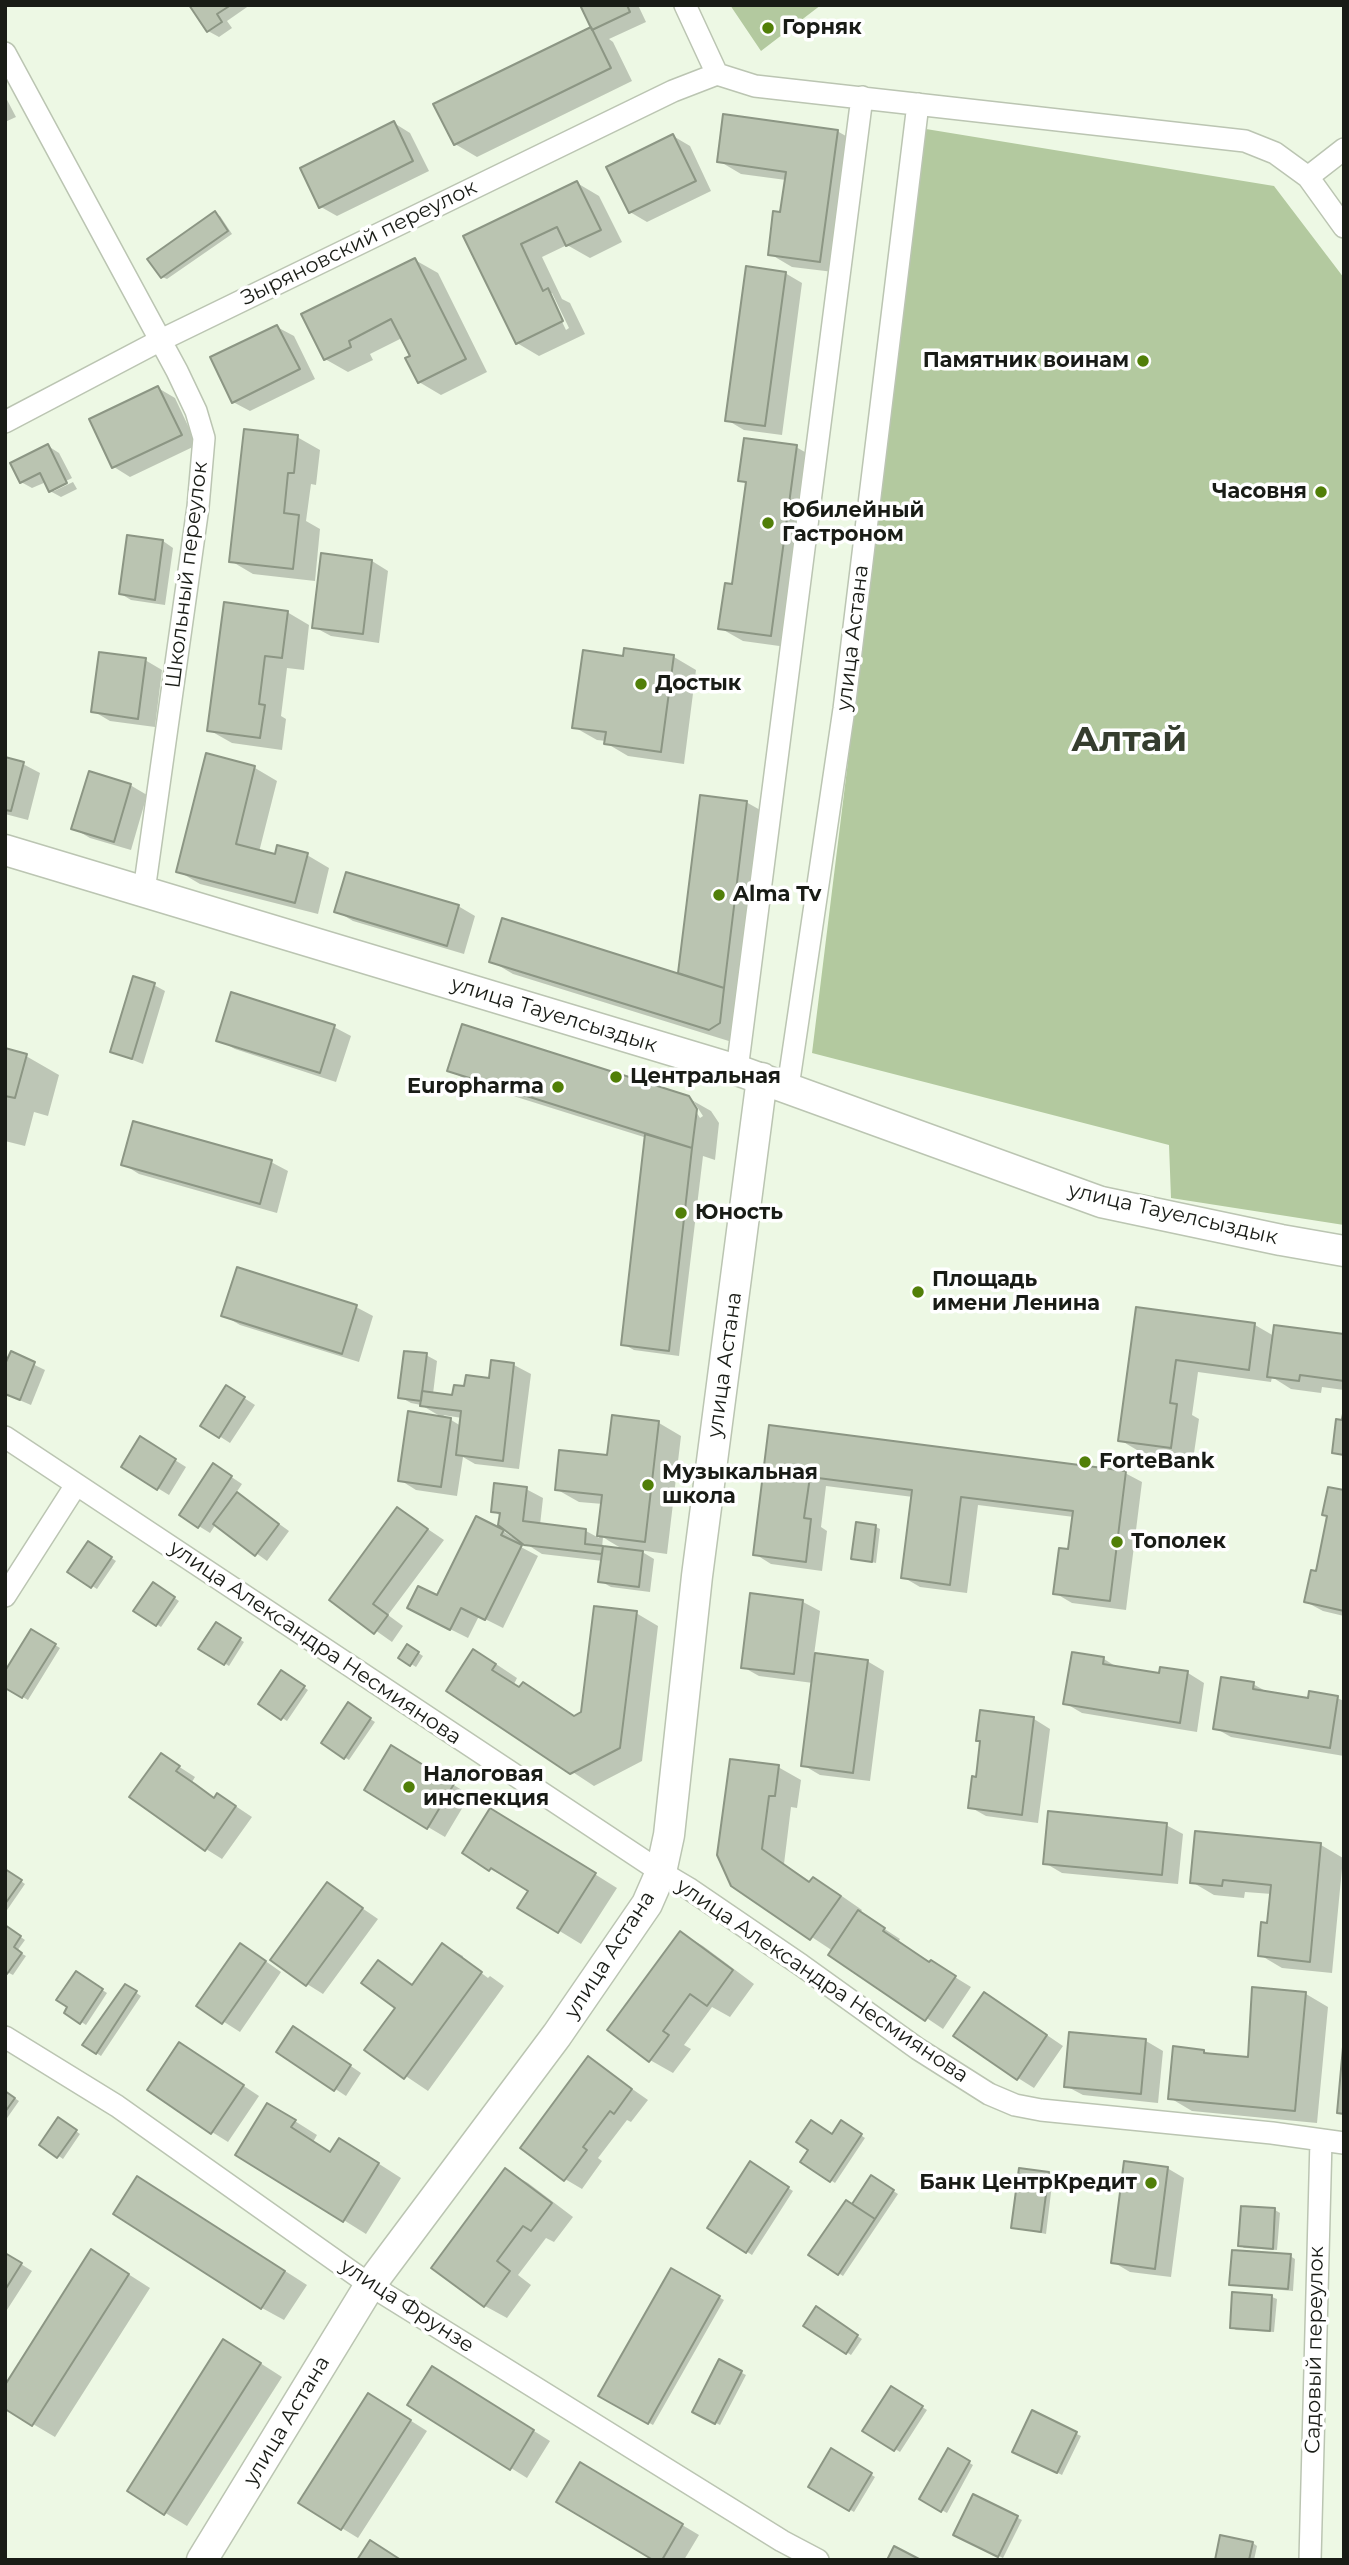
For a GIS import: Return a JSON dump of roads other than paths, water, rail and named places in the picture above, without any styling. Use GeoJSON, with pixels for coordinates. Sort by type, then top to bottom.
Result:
{"type":"FeatureCollection","features":[{"type":"Feature","properties":{"kind":"street"},"geometry":{"type":"LineString","coordinates":[[685,5],[717,74],[755,86],[1245,141],[1275,153],[1308,177],[1344,227]]}},
{"type":"Feature","properties":{"kind":"street","name":"Школьный переулок"},"geometry":{"type":"LineString","coordinates":[[5,53],[196,411],[204,438],[196,520],[144,891]]}},
{"type":"Feature","properties":{"kind":"street","name":"Зыряновский переулок"},"geometry":{"type":"LineString","coordinates":[[5,422],[159,341],[661,97],[717,74]]}},
{"type":"Feature","properties":{"kind":"street","name":"улица Астана"},"geometry":{"type":"LineString","coordinates":[[202,2560],[370,2285],[557,2035],[647,1904],[661,1872],[669,1835],[697,1576],[763,1078],[862,97]]}},
{"type":"Feature","properties":{"kind":"street","name":"улица Астана"},"geometry":{"type":"LineString","coordinates":[[763,1078],[844,709],[918,104]]}},
{"type":"Feature","properties":{"kind":"street"},"geometry":{"type":"LineString","coordinates":[[1308,177],[1344,149]]}},
{"type":"Feature","properties":{"kind":"street","name":"улица Тауелсыздык"},"geometry":{"type":"LineString","coordinates":[[5,850],[763,1078],[1101,1202],[1344,1251]]}},
{"type":"Feature","properties":{"kind":"street","name":"улица Александра Несмиянова"},"geometry":{"type":"LineString","coordinates":[[5,1437],[688,1888],[918,2049],[989,2094],[1015,2105],[1041,2110],[1344,2143]]}},
{"type":"Feature","properties":{"kind":"street"},"geometry":{"type":"LineString","coordinates":[[5,1595],[76,1485]]}},
{"type":"Feature","properties":{"kind":"street","name":"улица Фрунзе"},"geometry":{"type":"LineString","coordinates":[[5,2037],[117,2106],[370,2285],[776,2550],[818,2560]]}},
{"type":"Feature","properties":{"kind":"street","name":"Садовый переулок"},"geometry":{"type":"LineString","coordinates":[[1310,2560],[1321,2140]]}},
{"type":"Feature","properties":{"kind":"place","name":"Горняк"},"geometry":{"type":"Point","coordinates":[768,28]}},
{"type":"Feature","properties":{"kind":"place","name":"Памятник воинам"},"geometry":{"type":"Point","coordinates":[1143,361]}},
{"type":"Feature","properties":{"kind":"place","name":"Часовня"},"geometry":{"type":"Point","coordinates":[1321,492]}},
{"type":"Feature","properties":{"kind":"place","name":"Юбилейный Гастроном"},"geometry":{"type":"Point","coordinates":[768,523]}},
{"type":"Feature","properties":{"kind":"place","name":"Достык"},"geometry":{"type":"Point","coordinates":[641,684]}},
{"type":"Feature","properties":{"kind":"place","name":"Alma Tv"},"geometry":{"type":"Point","coordinates":[719,895]}},
{"type":"Feature","properties":{"kind":"place","name":"Центральная"},"geometry":{"type":"Point","coordinates":[616,1077]}},
{"type":"Feature","properties":{"kind":"place","name":"Europharma"},"geometry":{"type":"Point","coordinates":[558,1087]}},
{"type":"Feature","properties":{"kind":"place","name":"Юность"},"geometry":{"type":"Point","coordinates":[681,1213]}},
{"type":"Feature","properties":{"kind":"place","name":"Площадь имени Ленина"},"geometry":{"type":"Point","coordinates":[918,1292]}},
{"type":"Feature","properties":{"kind":"place","name":"ForteBank"},"geometry":{"type":"Point","coordinates":[1085,1462]}},
{"type":"Feature","properties":{"kind":"place","name":"Музыкальная школа"},"geometry":{"type":"Point","coordinates":[648,1485]}},
{"type":"Feature","properties":{"kind":"place","name":"Тополек"},"geometry":{"type":"Point","coordinates":[1117,1542]}},
{"type":"Feature","properties":{"kind":"place","name":"Налоговая инспекция"},"geometry":{"type":"Point","coordinates":[409,1787]}},
{"type":"Feature","properties":{"kind":"place","name":"Банк ЦентрКредит"},"geometry":{"type":"Point","coordinates":[1151,2183]}},
{"type":"Feature","properties":{"kind":"district","name":"Алтай"},"geometry":{"type":"Point","coordinates":[1129,741]}}]}
